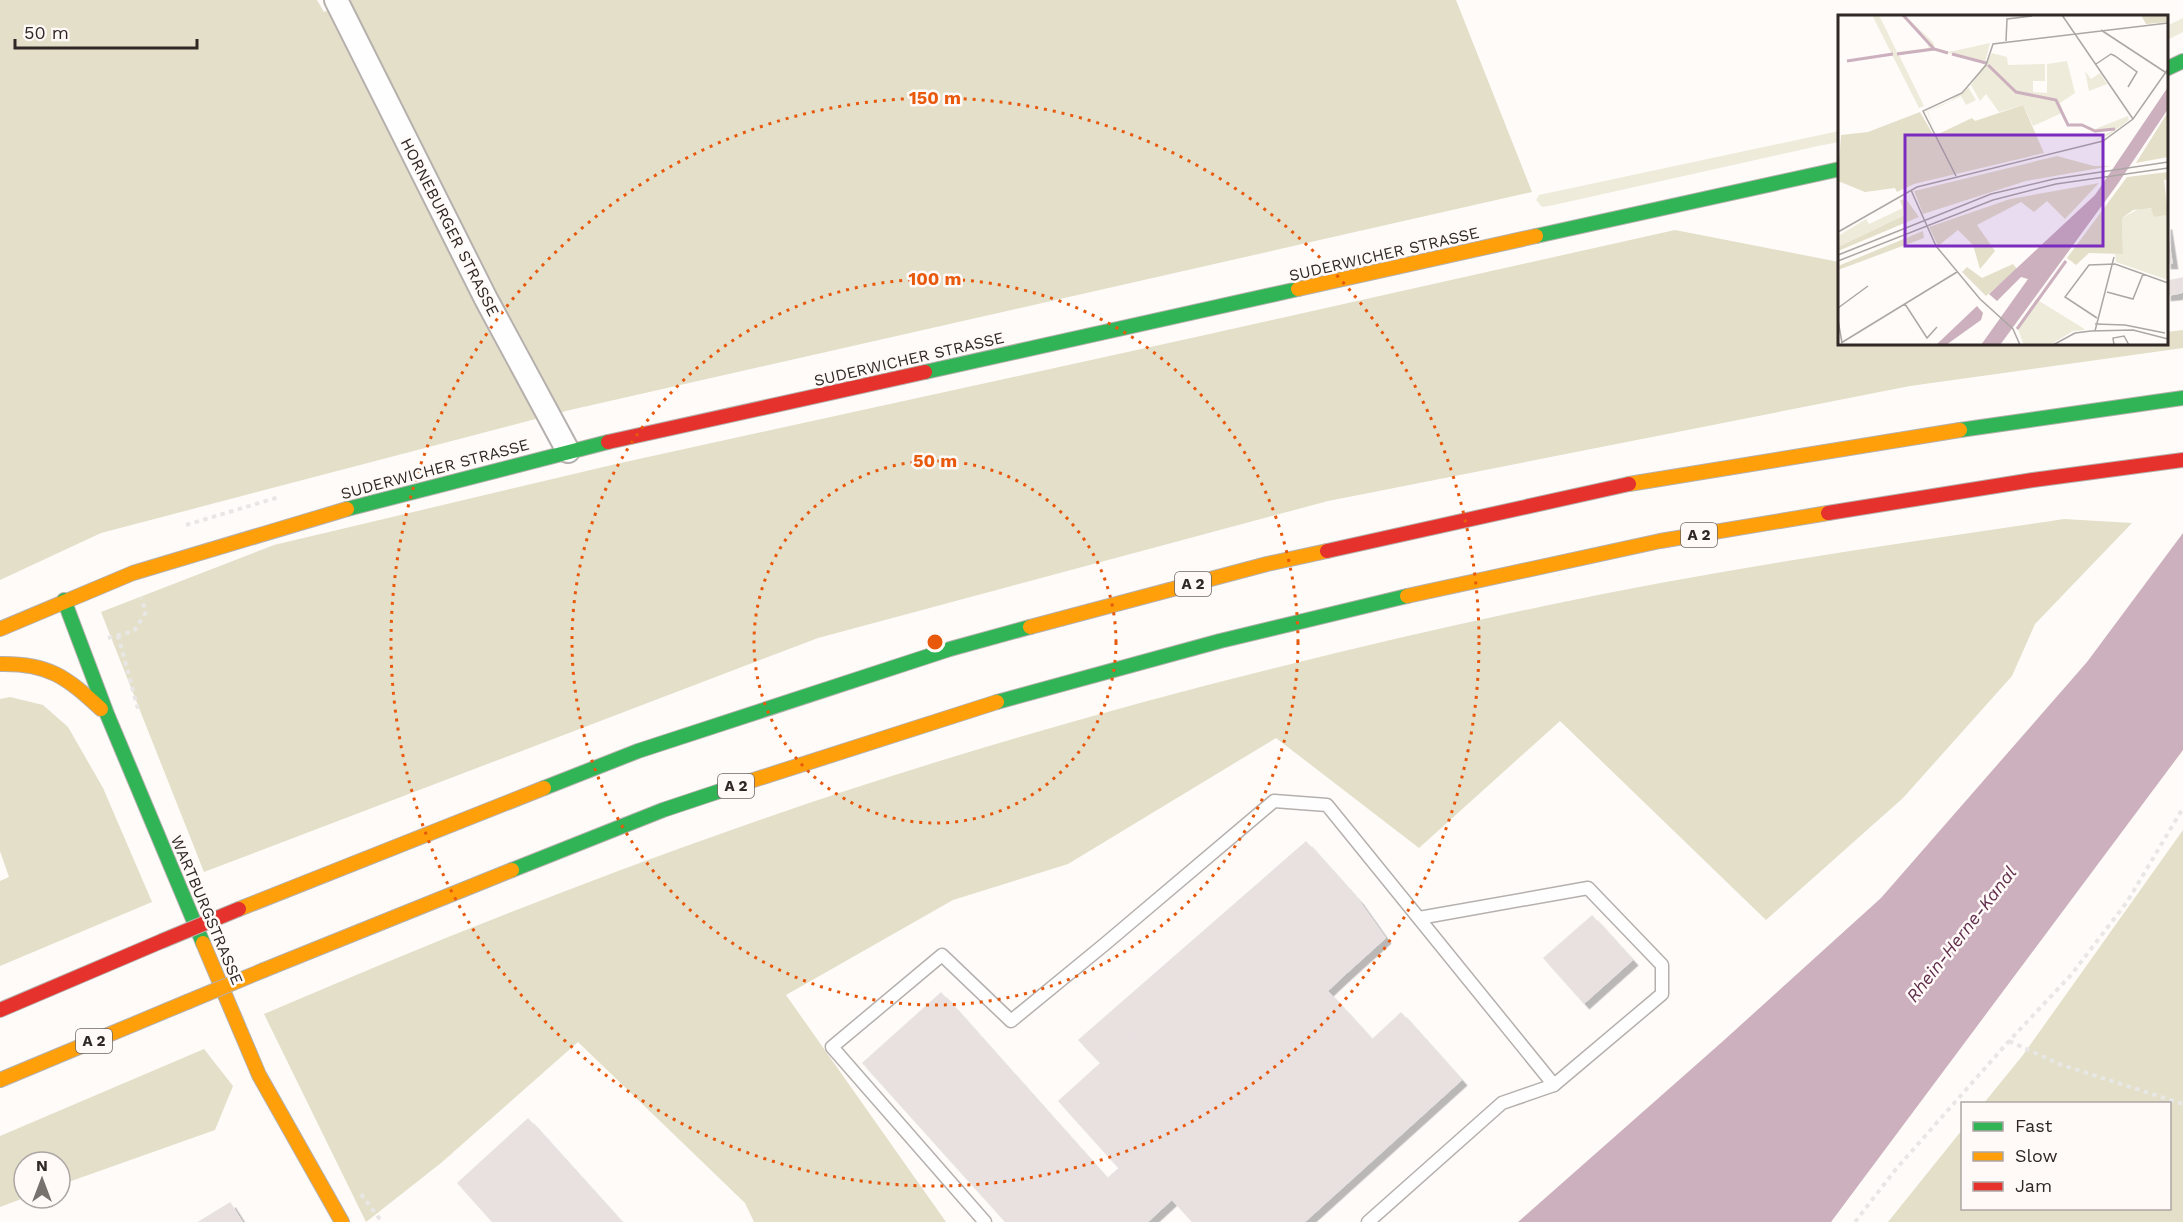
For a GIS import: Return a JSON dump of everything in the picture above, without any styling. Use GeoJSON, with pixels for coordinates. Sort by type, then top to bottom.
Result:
{"type":"FeatureCollection","features":[{"type":"Feature","properties":{"kind":"main road"},"geometry":{"type":"LineString","coordinates":[[2168,68],[2183,61]]}},
{"type":"Feature","properties":{"kind":"main road","name":"SUDERWICHER STRASSE"},"geometry":{"type":"LineString","coordinates":[[0,629],[64,600],[133,573],[354,507],[568,452],[1838,169]]}},
{"type":"Feature","properties":{"kind":"main road","name":"A 2"},"geometry":{"type":"LineString","coordinates":[[0,1010],[239,909],[649,747],[950,649],[1267,564],[1642,481],[2003,423],[2183,398]]}},
{"type":"Feature","properties":{"kind":"main road","name":"A 2"},"geometry":{"type":"LineString","coordinates":[[0,1080],[264,970],[663,810],[974,708],[1220,641],[1438,589],[1660,541],[2033,480],[2183,460]]}},
{"type":"Feature","properties":{"kind":"main road","name":"WARTBURGSTRASSE"},"geometry":{"type":"LineString","coordinates":[[64,600],[79,645],[107,714],[259,1075],[342,1222]]}},
{"type":"Feature","properties":{"kind":"main road"},"geometry":{"type":"LineString","coordinates":[[0,664],[20,664],[40,668],[67,679],[107,714]]}},
{"type":"Feature","properties":{"kind":"street","name":"HORNEBURGER STRASSE"},"geometry":{"type":"LineString","coordinates":[[336,0],[486,299],[568,452]]}},
{"type":"Feature","properties":{"kind":"lane"},"geometry":{"type":"LineString","coordinates":[[985,1222],[832,1047],[942,955],[1011,1021],[1274,801],[1327,805],[1554,1085]]}},
{"type":"Feature","properties":{"kind":"lane"},"geometry":{"type":"LineString","coordinates":[[1368,1222],[1502,1103],[1554,1085],[1662,994],[1662,965],[1588,888],[1419,918]]}},
{"type":"Feature","properties":{"kind":"path"},"geometry":{"type":"LineString","coordinates":[[79,645],[134,631],[146,612],[133,573]]}},
{"type":"Feature","properties":{"kind":"path"},"geometry":{"type":"LineString","coordinates":[[1855,1222],[1896,1169],[2009,1041],[2072,975],[2127,902],[2183,808]]}},
{"type":"Feature","properties":{"kind":"path"},"geometry":{"type":"LineString","coordinates":[[2009,1041],[2060,1064],[2183,1104]]}},
{"type":"Feature","properties":{"kind":"shaded area"},"geometry":{"type":"Polygon","coordinates":[[[0,0],[317,0],[324,12],[351,0],[1456,0],[1532,192],[570,410],[101,533],[0,580],[0,0]]]}},
{"type":"Feature","properties":{"kind":"shaded area"},"geometry":{"type":"Polygon","coordinates":[[[2183,18],[2183,32],[2168,40],[2168,26],[2183,18]]]}},
{"type":"Feature","properties":{"kind":"shaded area"},"geometry":{"type":"Polygon","coordinates":[[[1838,131],[1838,142],[1554,205],[1542,207],[1536,200],[1539,195],[1838,131]]]}},
{"type":"Feature","properties":{"kind":"shaded area"},"geometry":{"type":"Polygon","coordinates":[[[1675,230],[1838,262],[1838,345],[2168,345],[2168,332],[2183,330],[2183,348],[1910,386],[1328,501],[818,638],[204,872],[101,612],[274,545],[616,464],[1675,230]]]}},
{"type":"Feature","properties":{"kind":"shaded area"},"geometry":{"type":"Polygon","coordinates":[[[2064,519],[2132,523],[2035,624],[2012,676],[1903,798],[1766,920],[1560,721],[1419,848],[1276,738],[1068,864],[953,900],[786,995],[946,1222],[754,1222],[745,1203],[578,1042],[441,1163],[366,1222],[264,1014],[499,917],[737,828],[936,762],[1137,704],[1442,628],[1673,580],[2064,519]]]}},
{"type":"Feature","properties":{"kind":"shaded area"},"geometry":{"type":"Polygon","coordinates":[[[10,697],[43,705],[68,727],[103,788],[152,902],[0,966],[0,881],[9,877],[0,851],[0,699],[10,697]]]}},
{"type":"Feature","properties":{"kind":"shaded area"},"geometry":{"type":"Polygon","coordinates":[[[2183,830],[2183,1222],[1888,1222],[1961,1131],[1961,1210],[2171,1210],[2171,1102],[1985,1102],[2023,1055],[2183,830]]]}},
{"type":"Feature","properties":{"kind":"shaded area"},"geometry":{"type":"Polygon","coordinates":[[[204,1049],[233,1086],[215,1130],[72,1181],[72,1150],[12,1150],[12,1202],[0,1207],[0,1136],[204,1049]]]}},
{"type":"Feature","properties":{"kind":"water","name":"Rhein-Herne-Kanal"},"geometry":{"type":"Polygon","coordinates":[[[2183,533],[2183,750],[1831,1222],[1518,1222],[1881,898],[2087,662],[2183,533]]]}},
{"type":"Feature","properties":{"kind":"building"},"geometry":{"type":"Polygon","coordinates":[[[2168,237],[2172,263],[2168,263],[2168,237]]]}},
{"type":"Feature","properties":{"kind":"building"},"geometry":{"type":"Polygon","coordinates":[[[2183,278],[2183,292],[2175,294],[2173,280],[2183,278]]]}},
{"type":"Feature","properties":{"kind":"building"},"geometry":{"type":"Polygon","coordinates":[[[2173,280],[2175,294],[2168,295],[2168,281],[2173,280]]]}},
{"type":"Feature","properties":{"kind":"building"},"geometry":{"type":"Polygon","coordinates":[[[1306,842],[1358,900],[1312,940],[1278,903],[1102,1064],[1079,1040],[1306,842]]]}},
{"type":"Feature","properties":{"kind":"building"},"geometry":{"type":"Polygon","coordinates":[[[1358,900],[1385,938],[1344,975],[1312,940],[1358,900]]]}},
{"type":"Feature","properties":{"kind":"building"},"geometry":{"type":"Polygon","coordinates":[[[1278,903],[1344,975],[1327,991],[1372,1040],[1401,1013],[1461,1080],[1304,1222],[1193,1222],[1183,1211],[1209,1187],[1160,1133],[1120,1169],[1059,1101],[1278,903]]]}},
{"type":"Feature","properties":{"kind":"building"},"geometry":{"type":"Polygon","coordinates":[[[1592,916],[1632,960],[1584,1003],[1544,958],[1592,916]]]}},
{"type":"Feature","properties":{"kind":"building"},"geometry":{"type":"Polygon","coordinates":[[[941,993],[1107,1179],[1160,1133],[1209,1187],[1183,1211],[1172,1199],[1147,1222],[1006,1222],[863,1063],[941,993]]]}},
{"type":"Feature","properties":{"kind":"building"},"geometry":{"type":"Polygon","coordinates":[[[528,1119],[621,1222],[493,1222],[458,1183],[528,1119]]]}},
{"type":"Feature","properties":{"kind":"building"},"geometry":{"type":"Polygon","coordinates":[[[230,1203],[242,1222],[199,1222],[230,1203]]]}},
{"type":"Feature","properties":{"kind":"traffic: fast"},"geometry":{"type":"LineString","coordinates":[[2168,68],[2183,61]]}},
{"type":"Feature","properties":{"kind":"traffic: fast"},"geometry":{"type":"LineString","coordinates":[[1536,236],[1838,169]]}},
{"type":"Feature","properties":{"kind":"traffic: fast"},"geometry":{"type":"LineString","coordinates":[[925,372],[1298,289]]}},
{"type":"Feature","properties":{"kind":"traffic: fast"},"geometry":{"type":"LineString","coordinates":[[1960,430],[2183,398]]}},
{"type":"Feature","properties":{"kind":"traffic: fast"},"geometry":{"type":"LineString","coordinates":[[347,509],[608,442]]}},
{"type":"Feature","properties":{"kind":"traffic: fast"},"geometry":{"type":"LineString","coordinates":[[997,702],[1220,641],[1407,596]]}},
{"type":"Feature","properties":{"kind":"traffic: fast"},"geometry":{"type":"LineString","coordinates":[[64,600],[107,714],[203,943]]}},
{"type":"Feature","properties":{"kind":"traffic: fast"},"geometry":{"type":"LineString","coordinates":[[544,788],[638,751],[950,649],[1030,627]]}},
{"type":"Feature","properties":{"kind":"traffic: fast"},"geometry":{"type":"LineString","coordinates":[[512,870],[663,810],[738,785]]}},
{"type":"Feature","properties":{"kind":"traffic: slow"},"geometry":{"type":"LineString","coordinates":[[1298,289],[1536,236]]}},
{"type":"Feature","properties":{"kind":"traffic: slow"},"geometry":{"type":"LineString","coordinates":[[1629,484],[1960,430]]}},
{"type":"Feature","properties":{"kind":"traffic: slow"},"geometry":{"type":"LineString","coordinates":[[0,629],[133,573],[347,509]]}},
{"type":"Feature","properties":{"kind":"traffic: slow"},"geometry":{"type":"LineString","coordinates":[[1407,596],[1660,541],[1828,513]]}},
{"type":"Feature","properties":{"kind":"traffic: slow"},"geometry":{"type":"LineString","coordinates":[[1030,627],[1267,564],[1327,551]]}},
{"type":"Feature","properties":{"kind":"traffic: slow"},"geometry":{"type":"LineString","coordinates":[[0,664],[32,666],[56,674],[67,680],[101,709]]}},
{"type":"Feature","properties":{"kind":"traffic: slow"},"geometry":{"type":"LineString","coordinates":[[738,785],[997,702]]}},
{"type":"Feature","properties":{"kind":"traffic: slow"},"geometry":{"type":"LineString","coordinates":[[239,909],[544,788]]}},
{"type":"Feature","properties":{"kind":"traffic: slow"},"geometry":{"type":"LineString","coordinates":[[264,970],[512,870]]}},
{"type":"Feature","properties":{"kind":"traffic: slow"},"geometry":{"type":"LineString","coordinates":[[203,943],[259,1075],[342,1222]]}},
{"type":"Feature","properties":{"kind":"traffic: slow"},"geometry":{"type":"LineString","coordinates":[[187,1002],[264,970]]}},
{"type":"Feature","properties":{"kind":"traffic: slow"},"geometry":{"type":"LineString","coordinates":[[0,1080],[187,1002]]}},
{"type":"Feature","properties":{"kind":"traffic: jam"},"geometry":{"type":"LineString","coordinates":[[608,442],[925,372]]}},
{"type":"Feature","properties":{"kind":"traffic: jam"},"geometry":{"type":"LineString","coordinates":[[1828,513],[2033,480],[2183,460]]}},
{"type":"Feature","properties":{"kind":"traffic: jam"},"geometry":{"type":"LineString","coordinates":[[1327,551],[1629,484]]}},
{"type":"Feature","properties":{"kind":"traffic: jam"},"geometry":{"type":"LineString","coordinates":[[162,941],[239,909]]}},
{"type":"Feature","properties":{"kind":"traffic: jam"},"geometry":{"type":"LineString","coordinates":[[0,1010],[162,941]]}}]}
